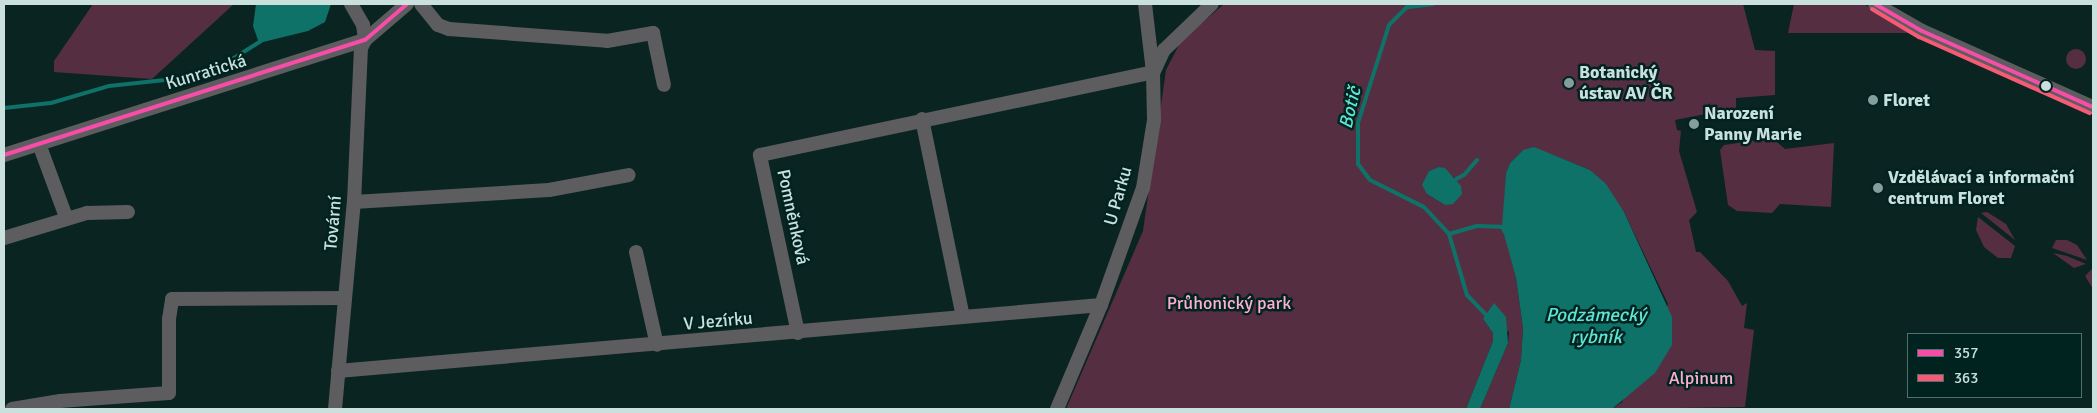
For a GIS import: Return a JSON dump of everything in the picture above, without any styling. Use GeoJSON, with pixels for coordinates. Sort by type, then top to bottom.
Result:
{"type":"FeatureCollection","features":[{"type":"Feature","properties":{"kind":"street"},"geometry":{"type":"LineString","coordinates":[[351,4],[363,25],[365,40]]}},
{"type":"Feature","properties":{"kind":"street","name":"Kunratická"},"geometry":{"type":"LineString","coordinates":[[4,155],[365,40],[407,4]]}},
{"type":"Feature","properties":{"kind":"street"},"geometry":{"type":"LineString","coordinates":[[421,4],[438,25],[449,29],[607,41],[653,33],[664,85]]}},
{"type":"Feature","properties":{"kind":"street"},"geometry":{"type":"LineString","coordinates":[[1144,4],[1153,72]]}},
{"type":"Feature","properties":{"kind":"street","name":"U Parku"},"geometry":{"type":"LineString","coordinates":[[1057,409],[1101,306],[1143,188],[1154,120],[1153,72],[1164,50],[1212,4]]}},
{"type":"Feature","properties":{"kind":"street"},"geometry":{"type":"LineString","coordinates":[[1875,4],[1963,50],[2093,107]]}},
{"type":"Feature","properties":{"kind":"street","name":"Tovární"},"geometry":{"type":"LineString","coordinates":[[335,409],[354,202],[361,48],[365,40]]}},
{"type":"Feature","properties":{"kind":"street","name":"Pomněnková"},"geometry":{"type":"LineString","coordinates":[[798,333],[760,154],[1153,72]]}},
{"type":"Feature","properties":{"kind":"street"},"geometry":{"type":"LineString","coordinates":[[922,119],[962,317]]}},
{"type":"Feature","properties":{"kind":"street"},"geometry":{"type":"LineString","coordinates":[[39,144],[66,218]]}},
{"type":"Feature","properties":{"kind":"street"},"geometry":{"type":"LineString","coordinates":[[354,202],[549,190],[629,175]]}},
{"type":"Feature","properties":{"kind":"street"},"geometry":{"type":"LineString","coordinates":[[4,238],[87,213],[128,212]]}},
{"type":"Feature","properties":{"kind":"street"},"geometry":{"type":"LineString","coordinates":[[636,252],[657,345]]}},
{"type":"Feature","properties":{"kind":"street"},"geometry":{"type":"LineString","coordinates":[[12,409],[60,401],[169,393],[169,319],[172,299],[345,298]]}},
{"type":"Feature","properties":{"kind":"street","name":"V Jezírku"},"geometry":{"type":"LineString","coordinates":[[338,371],[1101,306]]}},
{"type":"Feature","properties":{"kind":"green space"},"geometry":{"type":"Polygon","coordinates":[[[93,4],[234,4],[152,79],[54,72],[54,61],[93,4]]]}},
{"type":"Feature","properties":{"kind":"green space","name":"Průhonický park"},"geometry":{"type":"Polygon","coordinates":[[[1224,4],[1743,4],[1755,50],[1775,51],[1775,95],[1736,98],[1736,108],[1675,120],[1677,130],[1681,131],[1679,151],[1697,212],[1689,220],[1696,252],[1700,252],[1728,281],[1742,306],[1747,303],[1744,328],[1754,330],[1745,407],[1612,409],[1622,402],[1668,304],[1624,212],[1590,170],[1553,155],[1523,150],[1510,163],[1506,173],[1503,227],[1516,278],[1523,328],[1521,360],[1509,409],[1480,409],[1508,343],[1509,332],[1483,319],[1493,333],[1493,341],[1466,409],[1066,409],[1143,231],[1166,70],[1181,41],[1224,4]],[[1440,167],[1429,171],[1427,194],[1445,205],[1456,179],[1440,167]]]}},
{"type":"Feature","properties":{"kind":"green space"},"geometry":{"type":"Polygon","coordinates":[[[1794,4],[1864,4],[1910,33],[1788,33],[1794,4]]]}},
{"type":"Feature","properties":{"kind":"green space"},"geometry":{"type":"Polygon","coordinates":[[[2072,49],[2080,49],[2086,55],[2086,63],[2080,69],[2072,69],[2066,63],[2066,55],[2072,49]]]}},
{"type":"Feature","properties":{"kind":"green space"},"geometry":{"type":"Polygon","coordinates":[[[1772,138],[1785,149],[1834,143],[1831,207],[1780,204],[1772,213],[1737,211],[1728,205],[1720,150],[1724,145],[1772,138]]]}},
{"type":"Feature","properties":{"kind":"green space"},"geometry":{"type":"Polygon","coordinates":[[[1987,212],[2006,224],[2015,240],[1981,213],[1987,212]]]}},
{"type":"Feature","properties":{"kind":"green space"},"geometry":{"type":"Polygon","coordinates":[[[1978,217],[2015,246],[2011,258],[1998,258],[1984,247],[1976,230],[1978,217]]]}},
{"type":"Feature","properties":{"kind":"green space"},"geometry":{"type":"Polygon","coordinates":[[[2056,240],[2067,240],[2077,245],[2087,260],[2052,248],[2056,240]]]}},
{"type":"Feature","properties":{"kind":"green space"},"geometry":{"type":"Polygon","coordinates":[[[2053,253],[2067,256],[2086,264],[2074,268],[2053,253]]]}},
{"type":"Feature","properties":{"kind":"green space"},"geometry":{"type":"Polygon","coordinates":[[[2093,270],[2093,289],[2085,276],[2093,270]]]}},
{"type":"Feature","properties":{"kind":"water"},"geometry":{"type":"Polygon","coordinates":[[[256,4],[331,4],[325,22],[308,31],[259,43],[253,26],[256,4]]]}},
{"type":"Feature","properties":{"kind":"water","name":"Podzámecký rybník"},"geometry":{"type":"Polygon","coordinates":[[[1534,147],[1590,170],[1606,184],[1624,212],[1672,317],[1672,345],[1655,373],[1612,409],[1509,409],[1521,360],[1523,328],[1516,278],[1502,227],[1506,173],[1510,163],[1523,150],[1534,147]]]}},
{"type":"Feature","properties":{"kind":"water"},"geometry":{"type":"Polygon","coordinates":[[[1439,167],[1445,168],[1461,186],[1462,194],[1453,204],[1445,205],[1427,194],[1422,185],[1429,171],[1439,167]]]}},
{"type":"Feature","properties":{"kind":"water"},"geometry":{"type":"Polygon","coordinates":[[[1494,303],[1506,317],[1508,343],[1480,409],[1466,409],[1493,341],[1493,333],[1483,319],[1494,303]]]}},
{"type":"Feature","properties":{"kind":"waterway","name":"Botič"},"geometry":{"type":"LineString","coordinates":[[1433,4],[1407,7],[1389,25],[1358,123],[1358,164],[1370,180],[1424,207],[1449,234],[1467,295],[1489,318]]}},
{"type":"Feature","properties":{"kind":"waterway"},"geometry":{"type":"LineString","coordinates":[[4,108],[51,103],[109,86],[193,77],[215,70],[261,41]]}},
{"type":"Feature","properties":{"kind":"waterway"},"geometry":{"type":"LineString","coordinates":[[1456,179],[1464,175],[1477,160]]}},
{"type":"Feature","properties":{"kind":"waterway","name":"Botič"},"geometry":{"type":"LineString","coordinates":[[1449,234],[1477,226],[1502,227],[1505,232]]}},
{"type":"Feature","properties":{"kind":"transit line","name":"357"},"geometry":{"type":"LineString","coordinates":[[4,155],[365,40],[407,4]]}},
{"type":"Feature","properties":{"kind":"transit line","name":"357"},"geometry":{"type":"LineString","coordinates":[[1875,4],[1922,31],[2093,107]]}},
{"type":"Feature","properties":{"kind":"transit line","name":"363"},"geometry":{"type":"LineString","coordinates":[[1872,9],[1919,37],[2090,113]]}},
{"type":"Feature","properties":{"kind":"place","name":"Botanický ústav AV ČR"},"geometry":{"type":"Point","coordinates":[1569,83]}},
{"type":"Feature","properties":{"kind":"place","name":"Floret"},"geometry":{"type":"Point","coordinates":[1873,100]}},
{"type":"Feature","properties":{"kind":"place","name":"Narození Panny Marie"},"geometry":{"type":"Point","coordinates":[1694,124]}},
{"type":"Feature","properties":{"kind":"place","name":"Vzdělávací a informační centrum Floret"},"geometry":{"type":"Point","coordinates":[1878,188]}},
{"type":"Feature","properties":{"kind":"park label","name":"Alpinum"},"geometry":{"type":"Point","coordinates":[1701,378]}}]}
